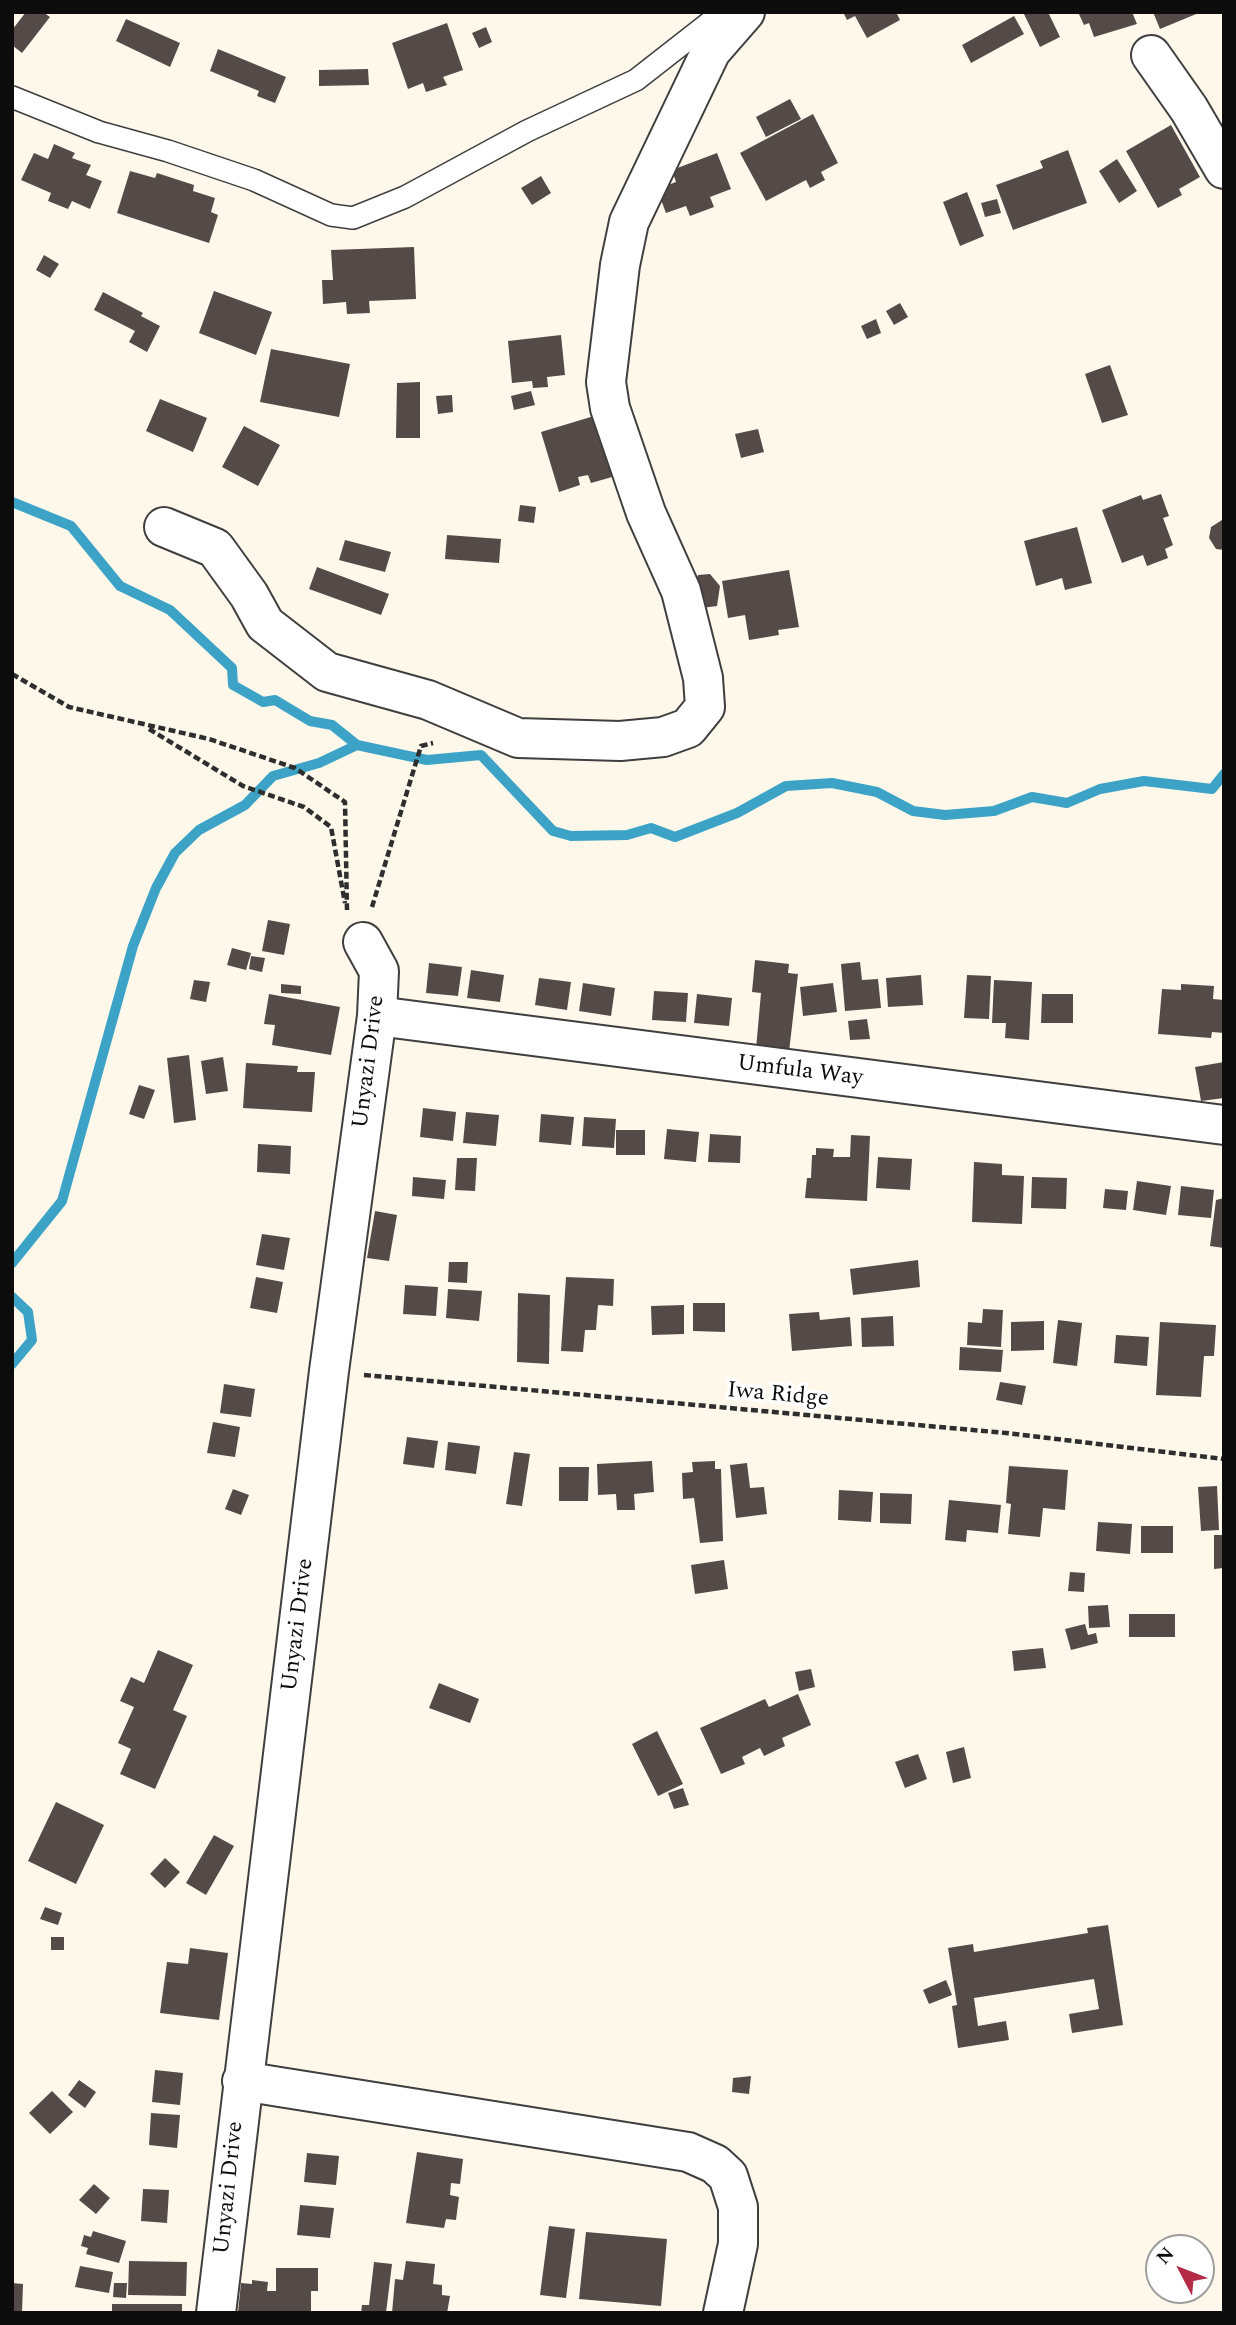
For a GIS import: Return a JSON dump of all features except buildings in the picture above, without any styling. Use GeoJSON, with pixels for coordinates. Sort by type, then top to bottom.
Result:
{"type":"FeatureCollection","features":[{"type":"Feature","properties":{"kind":"street"},"geometry":{"type":"LineString","coordinates":[[164,527],[215,548],[265,624],[327,672],[428,700],[518,738],[620,741],[663,737],[688,728],[705,707],[704,678],[681,591],[646,513],[610,408],[606,382],[620,265],[629,222],[711,51],[745,12]]}},
{"type":"Feature","properties":{"kind":"street"},"geometry":{"type":"LineString","coordinates":[[1151,55],[1189,109],[1224,169]]}},
{"type":"Feature","properties":{"kind":"street","name":"Unyazi Drive"},"geometry":{"type":"LineString","coordinates":[[216,2313],[329,1371],[377,1016],[379,971],[355,927]]}},
{"type":"Feature","properties":{"kind":"street","name":"Umfula Way"},"geometry":{"type":"LineString","coordinates":[[377,1016],[1224,1125]]}},
{"type":"Feature","properties":{"kind":"street"},"geometry":{"type":"LineString","coordinates":[[242,2081],[688,2152],[715,2164],[728,2176],[738,2207],[738,2244],[723,2313]]}},
{"type":"Feature","properties":{"kind":"lane"},"geometry":{"type":"LineString","coordinates":[[12,97],[99,132],[168,151],[254,180],[331,215],[353,218],[405,197],[527,131],[636,80],[723,12]]}},
{"type":"Feature","properties":{"kind":"path"},"geometry":{"type":"LineString","coordinates":[[12,674],[69,707],[145,727],[209,739],[295,768],[345,802],[355,927]]}},
{"type":"Feature","properties":{"kind":"path"},"geometry":{"type":"LineString","coordinates":[[145,727],[243,786],[304,807],[331,827],[355,927]]}},
{"type":"Feature","properties":{"kind":"path"},"geometry":{"type":"LineString","coordinates":[[355,927],[380,870],[421,746]]}},
{"type":"Feature","properties":{"kind":"path","name":"Iwa Ridge"},"geometry":{"type":"LineString","coordinates":[[329,1371],[1006,1433],[1224,1459]]}},
{"type":"Feature","properties":{"kind":"waterway"},"geometry":{"type":"LineString","coordinates":[[12,502],[71,526],[120,586],[170,610],[232,668],[233,685],[263,702],[275,700],[310,721],[332,725],[357,745],[427,760],[481,755],[553,831],[571,836],[627,835],[651,828],[675,837],[737,813],[786,786],[832,783],[877,792],[913,811],[945,815],[994,811],[1032,797],[1067,803],[1100,789],[1144,781],[1212,789],[1224,774]]}},
{"type":"Feature","properties":{"kind":"waterway"},"geometry":{"type":"LineString","coordinates":[[12,1263],[62,1201],[133,946],[156,888],[175,853],[199,830],[245,805],[273,776],[319,763],[357,745]]}},
{"type":"Feature","properties":{"kind":"waterway"},"geometry":{"type":"LineString","coordinates":[[12,1297],[28,1312],[32,1340],[12,1364]]}}]}
